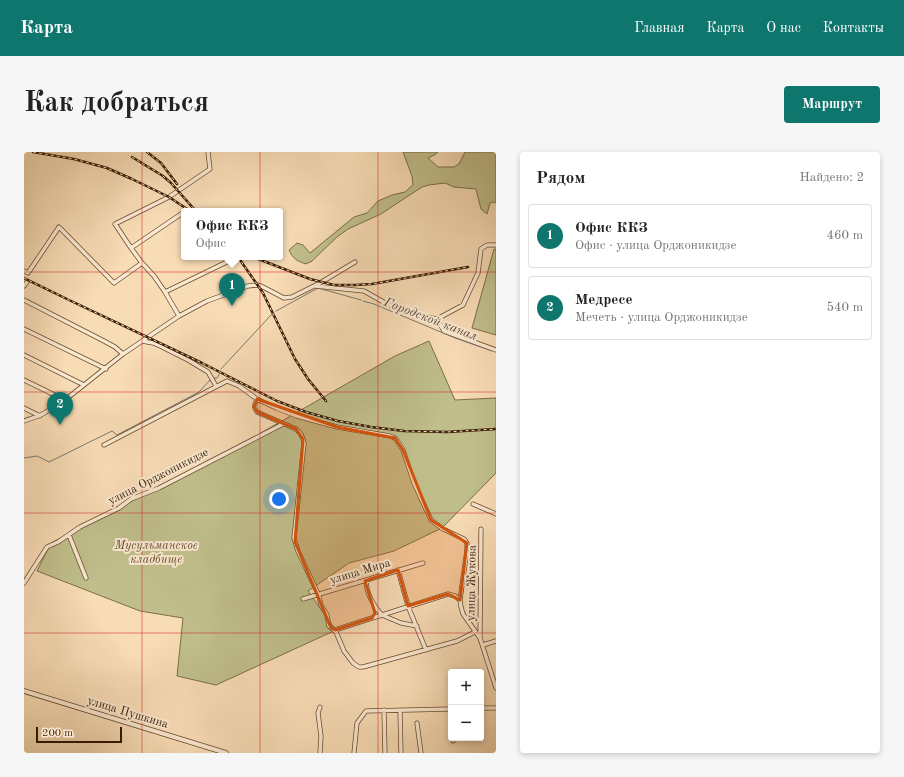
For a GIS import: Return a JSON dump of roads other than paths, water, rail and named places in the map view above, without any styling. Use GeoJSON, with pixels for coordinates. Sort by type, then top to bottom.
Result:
{"type":"FeatureCollection","features":[{"type":"Feature","properties":{"kind":"street"},"geometry":{"type":"LineString","coordinates":[[179,316],[154,276],[142,263],[115,224],[169,197],[210,169],[208,152]]}},
{"type":"Feature","properties":{"kind":"street"},"geometry":{"type":"LineString","coordinates":[[131,248],[181,214]]}},
{"type":"Feature","properties":{"kind":"street"},"geometry":{"type":"LineString","coordinates":[[24,271],[28,273],[58,227],[114,283],[142,263]]}},
{"type":"Feature","properties":{"kind":"street"},"geometry":{"type":"LineString","coordinates":[[314,286],[364,292],[388,304],[417,315],[437,319],[464,305],[478,273],[481,248],[487,245],[496,245]]}},
{"type":"Feature","properties":{"kind":"street"},"geometry":{"type":"LineString","coordinates":[[165,292],[231,260]]}},
{"type":"Feature","properties":{"kind":"street"},"geometry":{"type":"LineString","coordinates":[[24,421],[40,416],[65,400],[142,341],[179,316],[207,301],[248,286],[257,285],[284,298],[292,297],[355,262]]}},
{"type":"Feature","properties":{"kind":"street"},"geometry":{"type":"LineString","coordinates":[[24,286],[27,282]]}},
{"type":"Feature","properties":{"kind":"street"},"geometry":{"type":"LineString","coordinates":[[24,300],[104,341],[124,354]]}},
{"type":"Feature","properties":{"kind":"street"},"geometry":{"type":"LineString","coordinates":[[437,319],[444,330],[496,350]]}},
{"type":"Feature","properties":{"kind":"street"},"geometry":{"type":"LineString","coordinates":[[24,329],[106,369]]}},
{"type":"Feature","properties":{"kind":"street"},"geometry":{"type":"LineString","coordinates":[[142,341],[160,346],[208,372],[216,386]]}},
{"type":"Feature","properties":{"kind":"street"},"geometry":{"type":"LineString","coordinates":[[24,355],[84,385]]}},
{"type":"Feature","properties":{"kind":"street"},"geometry":{"type":"LineString","coordinates":[[24,380],[65,400]]}},
{"type":"Feature","properties":{"kind":"street"},"geometry":{"type":"LineString","coordinates":[[104,445],[227,380],[239,386],[257,399],[254,404],[257,412],[296,429],[300,432],[303,439],[304,443],[294,538],[298,551],[318,594],[321,605],[328,615],[329,626],[335,630],[344,651],[355,665],[363,668],[456,641],[475,632]]}},
{"type":"Feature","properties":{"kind":"street","name":"улица Жукова"},"geometry":{"type":"LineString","coordinates":[[257,399],[290,413],[337,427],[395,438],[403,450],[414,483],[429,517],[434,523],[464,539],[467,543],[460,600],[461,607],[463,614],[480,638],[496,688]]}},
{"type":"Feature","properties":{"kind":"street"},"geometry":{"type":"LineString","coordinates":[[24,408],[40,416]]}},
{"type":"Feature","properties":{"kind":"street","name":"улица Орджоникидзе"},"geometry":{"type":"LineString","coordinates":[[24,583],[47,547],[58,542],[80,527],[119,508],[130,499],[159,488],[283,424]]}},
{"type":"Feature","properties":{"kind":"street"},"geometry":{"type":"LineString","coordinates":[[472,504],[496,514]]}},
{"type":"Feature","properties":{"kind":"street","name":"улица Жукова"},"geometry":{"type":"LineString","coordinates":[[480,638],[481,529]]}},
{"type":"Feature","properties":{"kind":"street"},"geometry":{"type":"LineString","coordinates":[[69,535],[86,578]]}},
{"type":"Feature","properties":{"kind":"street","name":"улица Мира"},"geometry":{"type":"LineString","coordinates":[[303,599],[423,563]]}},
{"type":"Feature","properties":{"kind":"street"},"geometry":{"type":"LineString","coordinates":[[398,570],[408,606],[426,650]]}},
{"type":"Feature","properties":{"kind":"street"},"geometry":{"type":"LineString","coordinates":[[366,580],[368,591],[376,608],[382,615],[401,623],[417,626]]}},
{"type":"Feature","properties":{"kind":"street"},"geometry":{"type":"LineString","coordinates":[[335,630],[448,594],[455,596],[460,600]]}},
{"type":"Feature","properties":{"kind":"street"},"geometry":{"type":"LineString","coordinates":[[372,618],[376,608]]}},
{"type":"Feature","properties":{"kind":"street"},"geometry":{"type":"LineString","coordinates":[[483,646],[496,641]]}},
{"type":"Feature","properties":{"kind":"street","name":"улица Пушкина"},"geometry":{"type":"LineString","coordinates":[[24,691],[226,753]]}},
{"type":"Feature","properties":{"kind":"street"},"geometry":{"type":"LineString","coordinates":[[320,707],[318,713],[321,736],[320,753]]}},
{"type":"Feature","properties":{"kind":"street"},"geometry":{"type":"LineString","coordinates":[[484,708],[496,708]]}},
{"type":"Feature","properties":{"kind":"street"},"geometry":{"type":"LineString","coordinates":[[354,753],[357,723],[366,711],[448,709]]}},
{"type":"Feature","properties":{"kind":"street"},"geometry":{"type":"LineString","coordinates":[[384,710],[385,753]]}},
{"type":"Feature","properties":{"kind":"street"},"geometry":{"type":"LineString","coordinates":[[400,710],[401,753]]}},
{"type":"Feature","properties":{"kind":"street"},"geometry":{"type":"LineString","coordinates":[[417,723],[421,753]]}},
{"type":"Feature","properties":{"kind":"waterway","name":"Городской канал"},"geometry":{"type":"LineString","coordinates":[[276,311],[318,288],[361,300]]}},
{"type":"Feature","properties":{"kind":"waterway","name":"Городской канал"},"geometry":{"type":"LineString","coordinates":[[363,301],[374,304],[455,338],[492,351]]}},
{"type":"Feature","properties":{"kind":"waterway","name":"Городской канал"},"geometry":{"type":"LineString","coordinates":[[221,369],[272,314]]}},
{"type":"Feature","properties":{"kind":"waterway","name":"Городской канал"},"geometry":{"type":"LineString","coordinates":[[213,378],[217,378],[220,373]]}},
{"type":"Feature","properties":{"kind":"waterway","name":"Городской канал"},"geometry":{"type":"LineString","coordinates":[[24,458],[37,456],[49,462],[112,431],[117,435],[199,392],[210,380]]}},
{"type":"Feature","properties":{"kind":"railway"},"geometry":{"type":"LineString","coordinates":[[33,152],[74,159],[107,168],[169,197],[186,208]]}},
{"type":"Feature","properties":{"kind":"railway"},"geometry":{"type":"LineString","coordinates":[[147,152],[161,163],[177,184]]}},
{"type":"Feature","properties":{"kind":"railway"},"geometry":{"type":"LineString","coordinates":[[132,157],[163,176],[193,208]]}},
{"type":"Feature","properties":{"kind":"railway"},"geometry":{"type":"LineString","coordinates":[[240,260],[263,293],[295,359],[308,379],[326,401]]}},
{"type":"Feature","properties":{"kind":"railway"},"geometry":{"type":"LineString","coordinates":[[261,260],[310,279],[334,285],[372,284],[468,267]]}},
{"type":"Feature","properties":{"kind":"railway"},"geometry":{"type":"LineString","coordinates":[[24,278],[202,363],[277,401],[306,412],[338,421],[404,431],[447,432],[496,429]]}},
{"type":"Feature","properties":{"kind":"place","name":"Офис ККЗ"},"geometry":{"type":"Point","coordinates":[232,306]}},
{"type":"Feature","properties":{"kind":"place","name":"Медресе"},"geometry":{"type":"Point","coordinates":[60,425]}},
{"type":"Feature","properties":{"kind":"park label","name":"Мусульманское кладбище"},"geometry":{"type":"Point","coordinates":[156,552]}}]}
